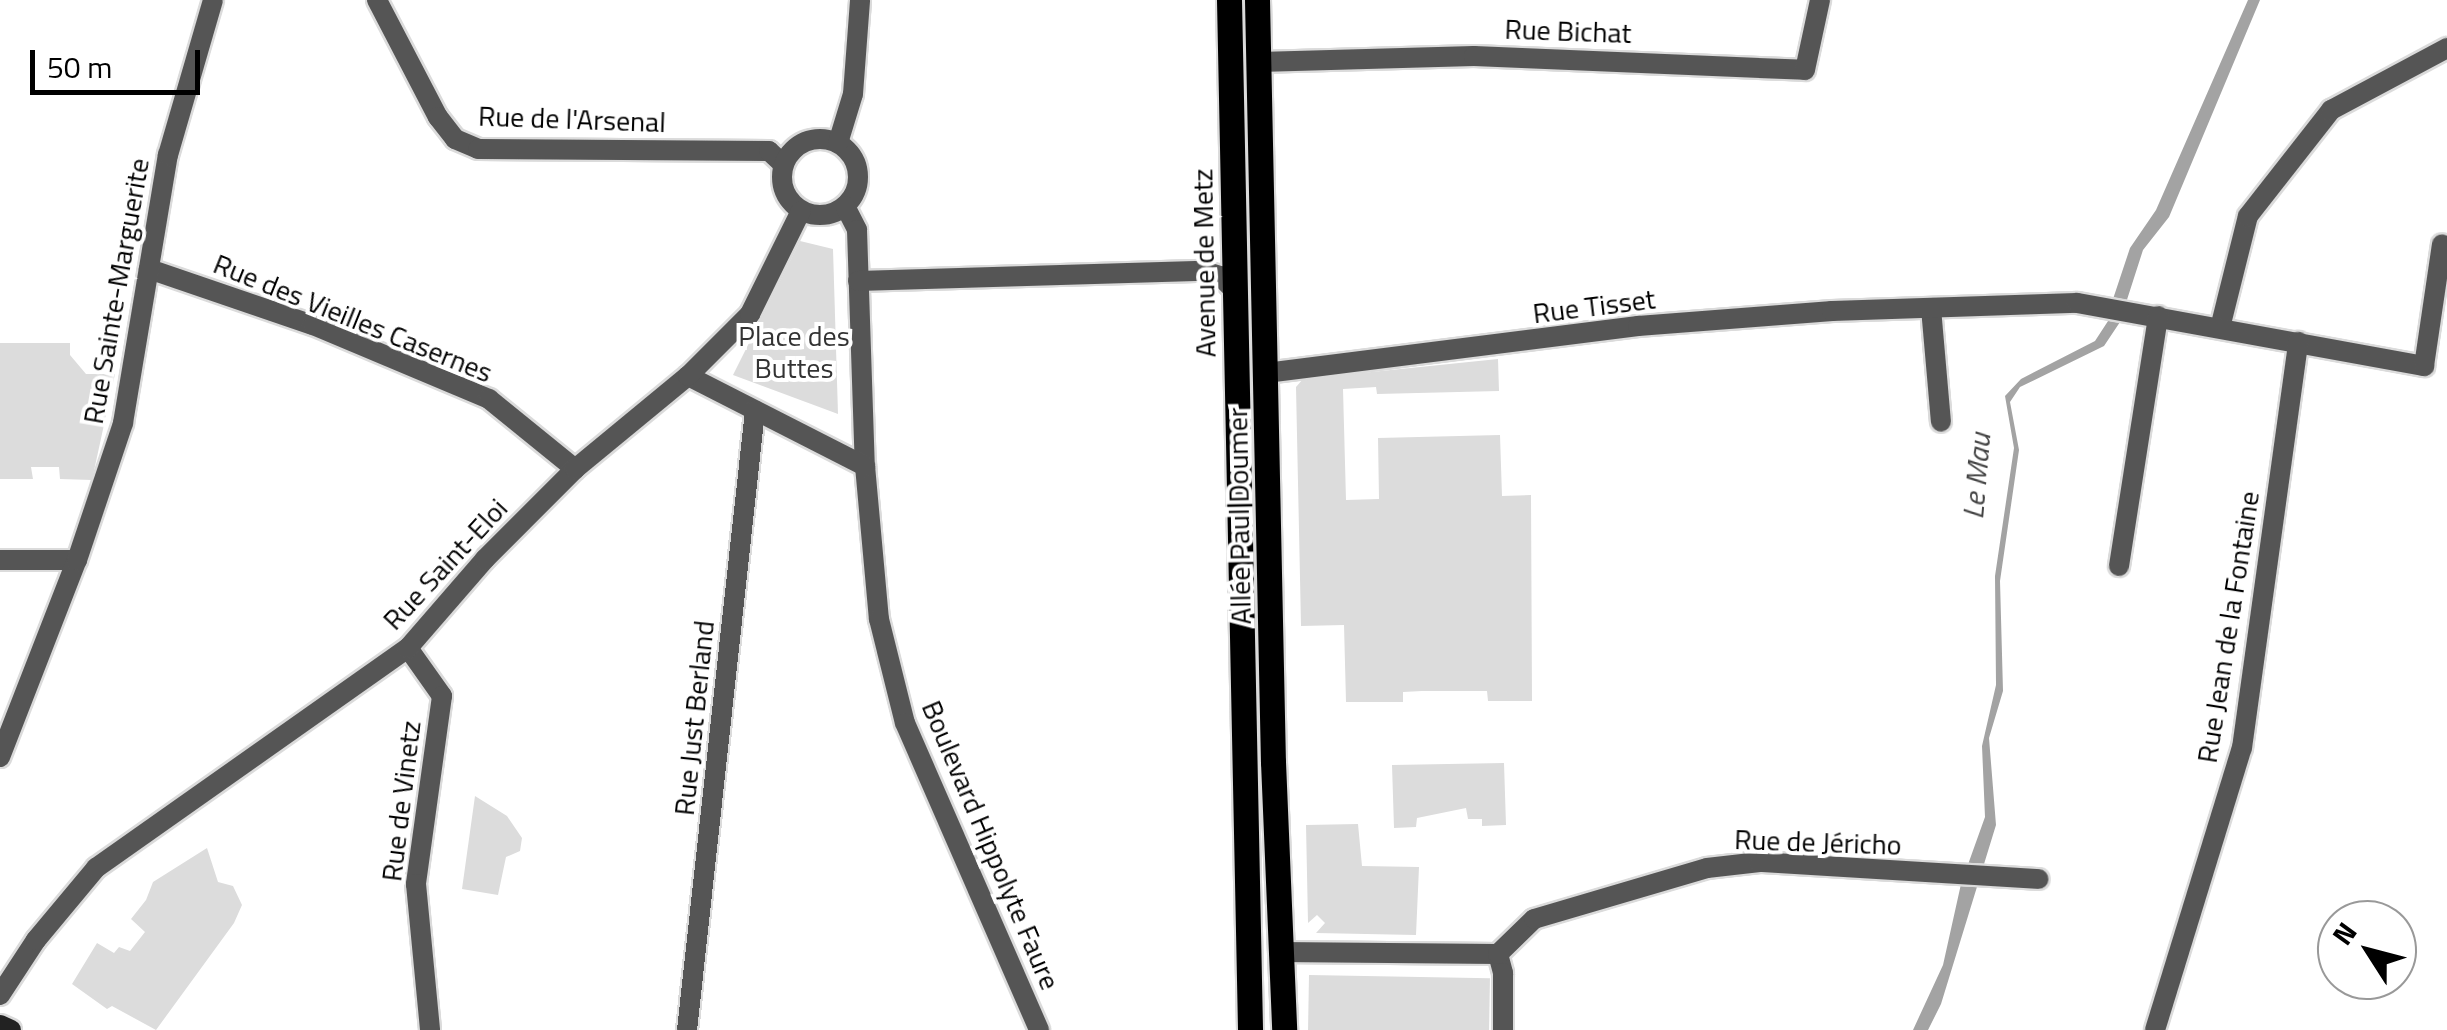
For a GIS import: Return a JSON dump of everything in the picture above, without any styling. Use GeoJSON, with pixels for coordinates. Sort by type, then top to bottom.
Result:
{"type":"FeatureCollection","features":[{"type":"Feature","properties":{"kind":"main road","name":"Avenue de Metz"},"geometry":{"type":"LineString","coordinates":[[1228,0],[1241,584]]}},
{"type":"Feature","properties":{"kind":"main road","name":"Allée Paul Doumer"},"geometry":{"type":"LineString","coordinates":[[1258,0],[1279,952],[1284,1030]]}},
{"type":"Feature","properties":{"kind":"main road","name":"Allée Paul Doumer"},"geometry":{"type":"LineString","coordinates":[[1241,584],[1250,1030]]}},
{"type":"Feature","properties":{"kind":"main road"},"geometry":{"type":"LineString","coordinates":[[0,1025],[11,1030]]}},
{"type":"Feature","properties":{"kind":"street","name":"Rue Sainte-Marguerite"},"geometry":{"type":"LineString","coordinates":[[0,757],[77,560],[123,423],[168,156],[213,0]]}},
{"type":"Feature","properties":{"kind":"street","name":"Rue de l'Arsenal"},"geometry":{"type":"LineString","coordinates":[[377,0],[438,117],[455,138],[478,148],[769,151],[783,164]]}},
{"type":"Feature","properties":{"kind":"street"},"geometry":{"type":"LineString","coordinates":[[838,143],[853,94],[860,0]]}},
{"type":"Feature","properties":{"kind":"street","name":"Rue Bichat"},"geometry":{"type":"LineString","coordinates":[[1259,62],[1474,56],[1805,70],[1820,0]]}},
{"type":"Feature","properties":{"kind":"street"},"geometry":{"type":"LineString","coordinates":[[2220,328],[2248,216],[2331,110],[2447,48]]}},
{"type":"Feature","properties":{"kind":"street"},"geometry":{"type":"LineString","coordinates":[[812,139],[838,143],[848,150],[858,172],[853,196],[845,206],[824,215],[801,211],[786,196],[783,164],[800,144],[812,139]]}},
{"type":"Feature","properties":{"kind":"street","name":"Boulevard Hippolyte Faure"},"geometry":{"type":"LineString","coordinates":[[845,206],[856,230],[865,466],[880,619],[905,722],[1040,1030]]}},
{"type":"Feature","properties":{"kind":"street","name":"Rue Saint-Eloi"},"geometry":{"type":"LineString","coordinates":[[0,995],[36,940],[96,868],[408,648],[485,559],[576,469],[688,376],[750,314],[801,211]]}},
{"type":"Feature","properties":{"kind":"street","name":"Rue Tisset"},"geometry":{"type":"LineString","coordinates":[[1266,373],[1638,326],[2076,302],[2424,366],[2442,244]]}},
{"type":"Feature","properties":{"kind":"street","name":"Rue des Vieilles Casernes"},"geometry":{"type":"LineString","coordinates":[[149,269],[312,325],[489,399],[576,469]]}},
{"type":"Feature","properties":{"kind":"street"},"geometry":{"type":"LineString","coordinates":[[858,281],[1204,271],[1220,276],[1235,290]]}},
{"type":"Feature","properties":{"kind":"street"},"geometry":{"type":"LineString","coordinates":[[1931,308],[1941,422]]}},
{"type":"Feature","properties":{"kind":"street"},"geometry":{"type":"LineString","coordinates":[[2118,566],[2158,316]]}},
{"type":"Feature","properties":{"kind":"street","name":"Rue Jean de la Fontaine"},"geometry":{"type":"LineString","coordinates":[[2155,1030],[2242,748],[2298,342]]}},
{"type":"Feature","properties":{"kind":"street"},"geometry":{"type":"LineString","coordinates":[[688,376],[865,466]]}},
{"type":"Feature","properties":{"kind":"street","name":"Rue Just Berland"},"geometry":{"type":"LineString","coordinates":[[687,1030],[755,412]]}},
{"type":"Feature","properties":{"kind":"street"},"geometry":{"type":"LineString","coordinates":[[0,560],[77,560]]}},
{"type":"Feature","properties":{"kind":"street","name":"Rue de Vinetz"},"geometry":{"type":"LineString","coordinates":[[408,648],[442,696],[416,884],[430,1030]]}},
{"type":"Feature","properties":{"kind":"street","name":"Rue de Jéricho"},"geometry":{"type":"LineString","coordinates":[[1498,954],[1534,919],[1707,868],[1760,862],[2038,879]]}},
{"type":"Feature","properties":{"kind":"street"},"geometry":{"type":"LineString","coordinates":[[1279,952],[1498,954],[1503,972],[1503,1030]]}},
{"type":"Feature","properties":{"kind":"green space","name":"Place des Buttes"},"geometry":{"type":"Polygon","coordinates":[[[800,241],[833,249],[838,414],[733,375],[800,241]]]}},
{"type":"Feature","properties":{"kind":"green space"},"geometry":{"type":"Polygon","coordinates":[[[0,343],[70,343],[70,355],[86,374],[115,374],[92,480],[60,479],[59,467],[31,467],[33,479],[0,479],[0,343]]]}},
{"type":"Feature","properties":{"kind":"green space"},"geometry":{"type":"Polygon","coordinates":[[[1498,359],[1499,391],[1377,394],[1376,387],[1343,389],[1346,500],[1379,499],[1378,438],[1500,435],[1502,496],[1531,495],[1532,701],[1488,701],[1487,691],[1422,691],[1403,692],[1403,702],[1346,702],[1344,625],[1301,626],[1296,387],[1303,379],[1498,359]]]}},
{"type":"Feature","properties":{"kind":"green space"},"geometry":{"type":"Polygon","coordinates":[[[1504,763],[1506,825],[1482,826],[1482,819],[1468,819],[1466,808],[1417,818],[1416,827],[1394,828],[1392,765],[1504,763]]]}},
{"type":"Feature","properties":{"kind":"green space"},"geometry":{"type":"Polygon","coordinates":[[[475,796],[507,816],[522,838],[520,851],[506,857],[498,895],[462,889],[475,796]]]}},
{"type":"Feature","properties":{"kind":"green space"},"geometry":{"type":"Polygon","coordinates":[[[1358,824],[1362,866],[1419,867],[1416,935],[1316,933],[1325,923],[1317,915],[1308,923],[1306,825],[1358,824]]]}},
{"type":"Feature","properties":{"kind":"green space"},"geometry":{"type":"Polygon","coordinates":[[[207,848],[218,882],[233,886],[242,905],[234,923],[156,1030],[112,1006],[107,1009],[72,984],[97,943],[114,953],[119,947],[130,951],[145,932],[131,919],[146,900],[153,882],[207,848]]]}},
{"type":"Feature","properties":{"kind":"green space"},"geometry":{"type":"Polygon","coordinates":[[[1309,975],[1490,978],[1489,1030],[1308,1030],[1309,975]]]}},
{"type":"Feature","properties":{"kind":"shaded area"},"geometry":{"type":"Polygon","coordinates":[[[2248,0],[2260,0],[2169,217],[2143,250],[2124,309],[2110,308],[2130,248],[2156,210],[2248,0]]]}},
{"type":"Feature","properties":{"kind":"shaded area"},"geometry":{"type":"Polygon","coordinates":[[[2110,318],[2120,322],[2104,346],[2020,387],[2010,402],[2019,450],[2000,581],[2003,691],[1989,738],[1996,825],[1941,1004],[1928,1030],[1913,1030],[1943,965],[1961,884],[1985,817],[1982,746],[1996,685],[1995,576],[2014,448],[2005,396],[2021,379],[2095,341],[2110,318]]]}},
{"type":"Feature","properties":{"kind":"water label","name":"Le Mau"},"geometry":{"type":"Point","coordinates":[1976,476]}}]}
